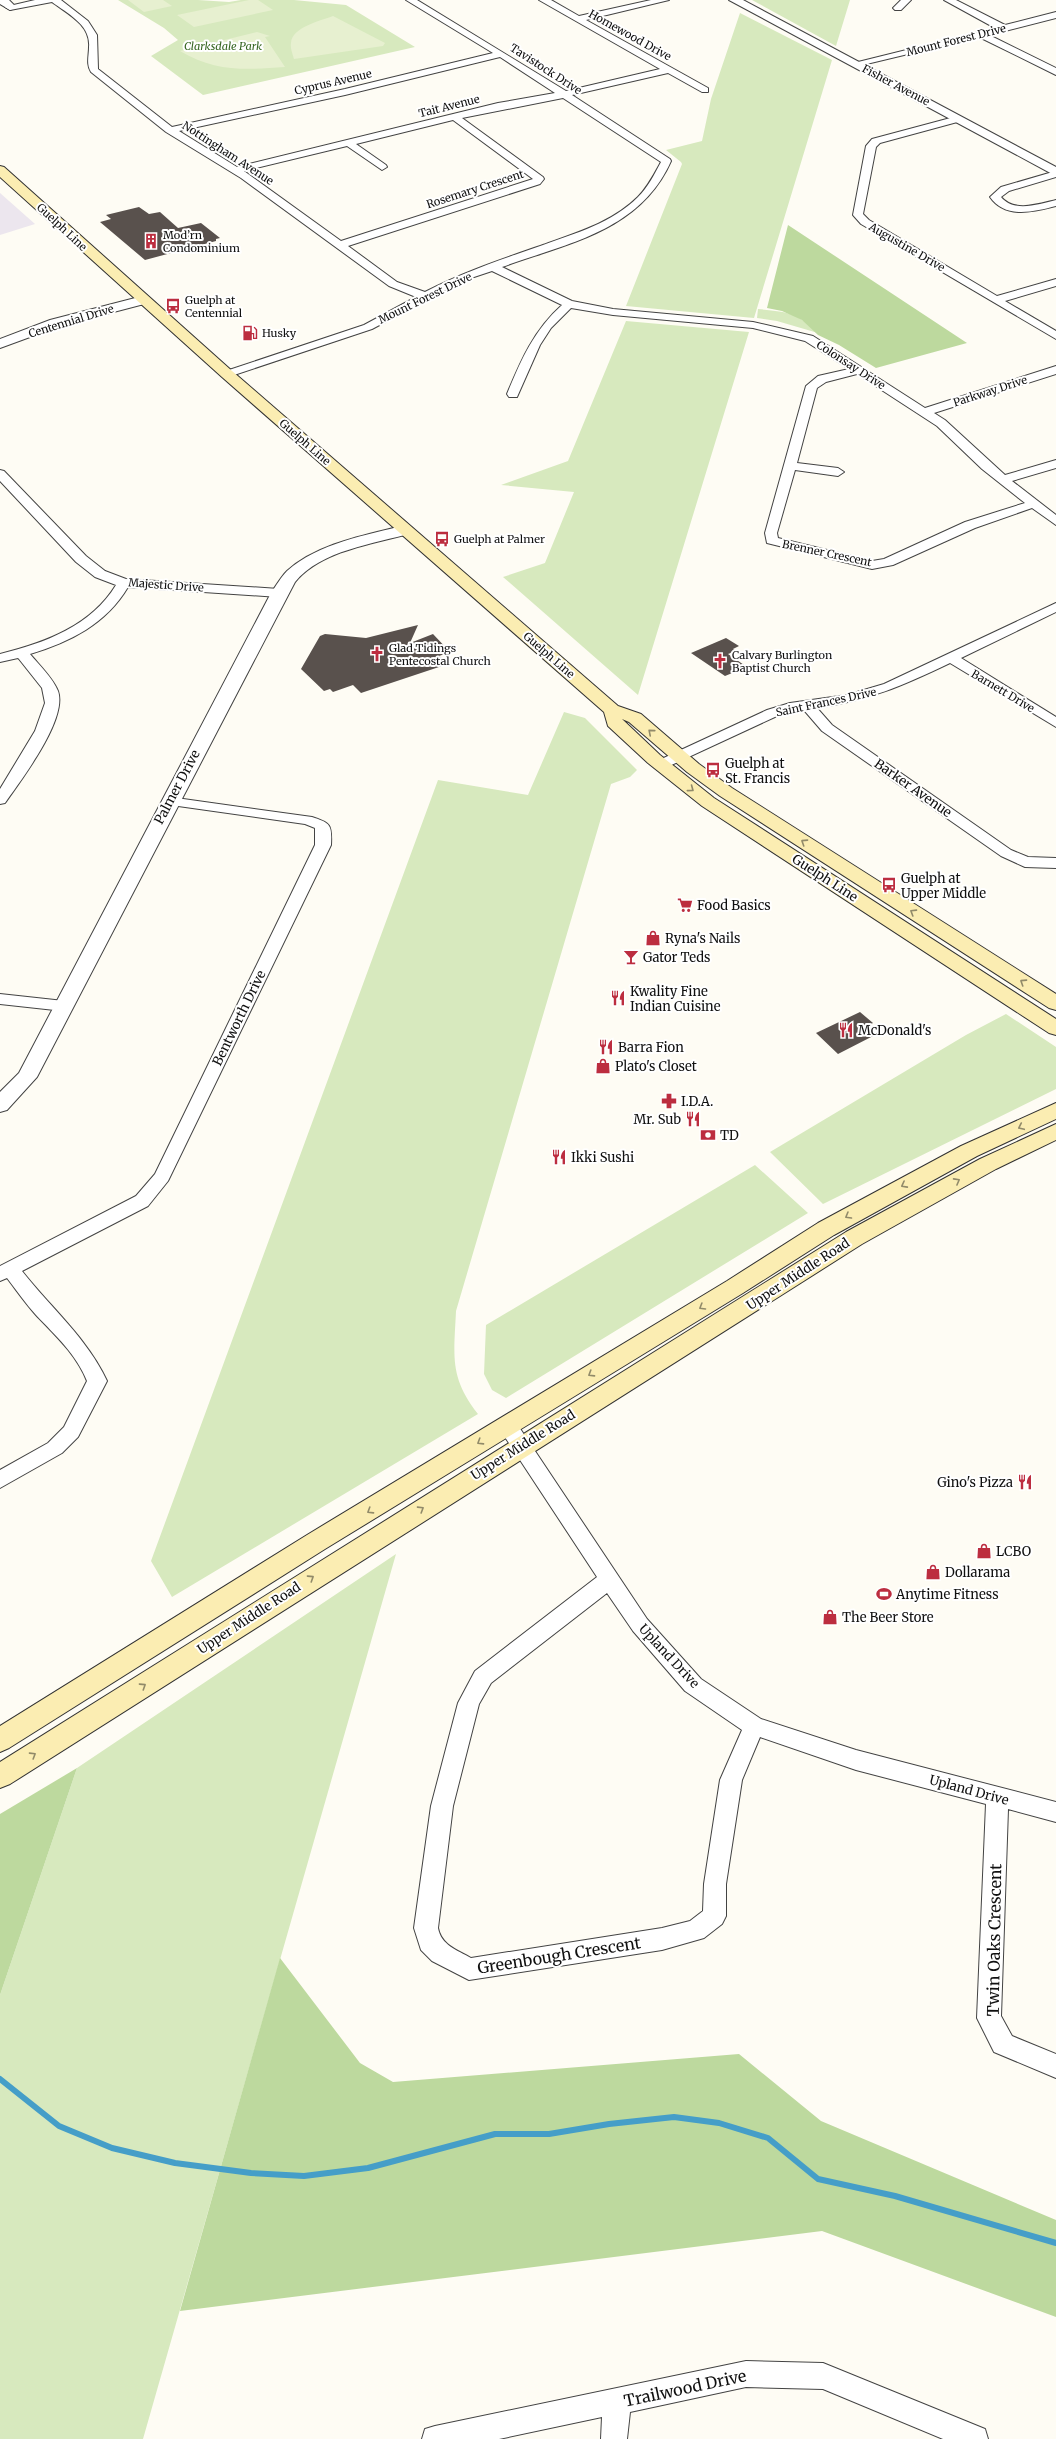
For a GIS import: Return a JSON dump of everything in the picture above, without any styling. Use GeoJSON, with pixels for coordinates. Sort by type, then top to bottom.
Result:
{"type":"FeatureCollection","features":[{"type":"Feature","properties":{"kind":"main road","name":"Guelph Line"},"geometry":{"type":"LineString","coordinates":[[0,170],[143,300],[612,710],[635,718],[681,757],[726,792],[1056,1003]]}},
{"type":"Feature","properties":{"kind":"main road","name":"Guelph Line"},"geometry":{"type":"LineString","coordinates":[[612,710],[614,722],[660,765],[708,802],[1056,1028]]}},
{"type":"Feature","properties":{"kind":"main road"},"geometry":{"type":"LineString","coordinates":[[833,884],[880,891]]}},
{"type":"Feature","properties":{"kind":"main road","name":"Upper Middle Road"},"geometry":{"type":"LineString","coordinates":[[0,1740],[882,1196],[969,1151],[1056,1110]]}},
{"type":"Feature","properties":{"kind":"main road","name":"Upper Middle Road"},"geometry":{"type":"LineString","coordinates":[[0,1776],[854,1238],[988,1164],[1056,1132]]}},
{"type":"Feature","properties":{"kind":"street"},"geometry":{"type":"LineString","coordinates":[[2,0],[5,8]]}},
{"type":"Feature","properties":{"kind":"street"},"geometry":{"type":"LineString","coordinates":[[5,8],[42,0]]}},
{"type":"Feature","properties":{"kind":"street"},"geometry":{"type":"LineString","coordinates":[[5,8],[51,0]]}},
{"type":"Feature","properties":{"kind":"street","name":"Nottingham Avenue"},"geometry":{"type":"LineString","coordinates":[[55,0],[86,24],[91,31],[94,42],[91,59],[94,70],[170,130],[199,150],[237,170],[392,284],[427,297]]}},
{"type":"Feature","properties":{"kind":"street","name":"Tavistock Drive"},"geometry":{"type":"LineString","coordinates":[[411,0],[501,54],[562,95],[666,161]]}},
{"type":"Feature","properties":{"kind":"street","name":"Homewood Drive"},"geometry":{"type":"LineString","coordinates":[[544,0],[705,90]]}},
{"type":"Feature","properties":{"kind":"street"},"geometry":{"type":"LineString","coordinates":[[576,19],[664,0]]}},
{"type":"Feature","properties":{"kind":"street","name":"Fisher Avenue"},"geometry":{"type":"LineString","coordinates":[[735,0],[1056,173]]}},
{"type":"Feature","properties":{"kind":"street"},"geometry":{"type":"LineString","coordinates":[[898,8],[906,0]]}},
{"type":"Feature","properties":{"kind":"street"},"geometry":{"type":"LineString","coordinates":[[949,0],[1004,28]]}},
{"type":"Feature","properties":{"kind":"street","name":"Mount Forest Drive"},"geometry":{"type":"LineString","coordinates":[[857,65],[1056,15]]}},
{"type":"Feature","properties":{"kind":"street"},"geometry":{"type":"LineString","coordinates":[[980,34],[1054,69]]}},
{"type":"Feature","properties":{"kind":"street","name":"Cyprus Avenue"},"geometry":{"type":"LineString","coordinates":[[170,130],[345,92],[501,54]]}},
{"type":"Feature","properties":{"kind":"street","name":"Tait Avenue"},"geometry":{"type":"LineString","coordinates":[[237,170],[498,106],[562,95],[668,70]]}},
{"type":"Feature","properties":{"kind":"street","name":"Rosemary Crescent"},"geometry":{"type":"LineString","coordinates":[[340,245],[536,182],[539,178],[455,117]]}},
{"type":"Feature","properties":{"kind":"street","name":"Augustine Drive"},"geometry":{"type":"LineString","coordinates":[[958,119],[876,141],[872,146],[858,215],[865,222],[1056,336]]}},
{"type":"Feature","properties":{"kind":"street"},"geometry":{"type":"LineString","coordinates":[[349,143],[382,167]]}},
{"type":"Feature","properties":{"kind":"street","name":"Mount Forest Drive"},"geometry":{"type":"LineString","coordinates":[[227,374],[368,327],[427,297],[458,279],[594,230],[622,215],[641,200],[657,181],[666,161]]}},
{"type":"Feature","properties":{"kind":"street"},"geometry":{"type":"LineString","coordinates":[[1056,173],[1005,189],[995,197],[998,202],[1008,207],[1024,209],[1056,203]]}},
{"type":"Feature","properties":{"kind":"street","name":"Colonsay Drive"},"geometry":{"type":"LineString","coordinates":[[492,267],[569,304],[613,312],[753,325],[785,331],[818,343],[924,412],[957,437],[986,466],[1056,521]]}},
{"type":"Feature","properties":{"kind":"street"},"geometry":{"type":"LineString","coordinates":[[997,300],[1056,282]]}},
{"type":"Feature","properties":{"kind":"street","name":"Centennial Drive"},"geometry":{"type":"LineString","coordinates":[[0,344],[55,323],[143,300]]}},
{"type":"Feature","properties":{"kind":"street"},"geometry":{"type":"LineString","coordinates":[[513,394],[534,342],[548,322],[569,304]]}},
{"type":"Feature","properties":{"kind":"street","name":"Brenner Crescent"},"geometry":{"type":"LineString","coordinates":[[859,370],[822,379],[812,386],[791,466],[771,533],[772,540],[872,565],[888,562],[970,525],[1033,504]]}},
{"type":"Feature","properties":{"kind":"street","name":"Parkway Drive"},"geometry":{"type":"LineString","coordinates":[[924,412],[1056,370]]}},
{"type":"Feature","properties":{"kind":"street"},"geometry":{"type":"LineString","coordinates":[[1004,479],[1056,464]]}},
{"type":"Feature","properties":{"kind":"street"},"geometry":{"type":"LineString","coordinates":[[791,466],[838,472]]}},
{"type":"Feature","properties":{"kind":"street","name":"Majestic Drive"},"geometry":{"type":"LineString","coordinates":[[0,474],[81,559],[100,574],[124,583],[280,593]]}},
{"type":"Feature","properties":{"kind":"street","name":"Palmer Drive"},"geometry":{"type":"LineString","coordinates":[[0,1105],[27,1077],[169,801],[280,593],[292,576],[314,560],[328,554],[406,530]]}},
{"type":"Feature","properties":{"kind":"street"},"geometry":{"type":"LineString","coordinates":[[0,658],[21,653],[66,635],[102,612],[124,583]]}},
{"type":"Feature","properties":{"kind":"street","name":"Saint Frances Drive"},"geometry":{"type":"LineString","coordinates":[[660,765],[681,757],[772,713],[873,693],[951,658],[1056,607]]}},
{"type":"Feature","properties":{"kind":"street"},"geometry":{"type":"LineString","coordinates":[[0,800],[46,725],[53,707],[51,691],[21,653]]}},
{"type":"Feature","properties":{"kind":"street","name":"Barnett Drive"},"geometry":{"type":"LineString","coordinates":[[951,658],[1056,723]]}},
{"type":"Feature","properties":{"kind":"street","name":"Barker Avenue"},"geometry":{"type":"LineString","coordinates":[[807,705],[827,728],[1006,853],[1025,862],[1056,863]]}},
{"type":"Feature","properties":{"kind":"street","name":"Bentworth Drive"},"geometry":{"type":"LineString","coordinates":[[5,1271],[142,1201],[162,1177],[323,845],[324,833],[322,825],[307,820],[169,801]]}},
{"type":"Feature","properties":{"kind":"street"},"geometry":{"type":"LineString","coordinates":[[0,999],[64,1006]]}},
{"type":"Feature","properties":{"kind":"street"},"geometry":{"type":"LineString","coordinates":[[0,1480],[55,1448],[71,1432],[97,1381],[89,1361],[75,1341],[5,1271]]}},
{"type":"Feature","properties":{"kind":"street","name":"Upland Drive"},"geometry":{"type":"LineString","coordinates":[[508,1426],[523,1446],[640,1626],[694,1685],[754,1726],[856,1760],[997,1798],[1056,1812]]}},
{"type":"Feature","properties":{"kind":"street","name":"Greenbough Crescent"},"geometry":{"type":"LineString","coordinates":[[610,1579],[483,1677],[469,1703],[442,1806],[426,1928],[429,1942],[440,1953],[469,1969],[662,1939],[696,1930],[714,1916],[715,1884],[731,1780],[754,1726]]}},
{"type":"Feature","properties":{"kind":"street","name":"Twin Oaks Crescent"},"geometry":{"type":"LineString","coordinates":[[997,1798],[989,2018],[1003,2044],[1056,2066]]}},
{"type":"Feature","properties":{"kind":"street","name":"Trailwood Drive"},"geometry":{"type":"LineString","coordinates":[[435,2439],[746,2374],[823,2376],[975,2439]]}},
{"type":"Feature","properties":{"kind":"street"},"geometry":{"type":"LineString","coordinates":[[614,2439],[617,2402]]}},
{"type":"Feature","properties":{"kind":"shaded area"},"geometry":{"type":"Polygon","coordinates":[[[0,193],[35,224],[0,235],[0,193]]]}},
{"type":"Feature","properties":{"kind":"green space","name":"Clarksdale Park"},"geometry":{"type":"Polygon","coordinates":[[[118,0],[198,0],[229,2],[241,0],[294,0],[346,5],[415,47],[203,95],[151,56],[178,40],[164,28],[118,0]]]}},
{"type":"Feature","properties":{"kind":"green space"},"geometry":{"type":"Polygon","coordinates":[[[128,0],[163,0],[172,6],[144,12],[128,0]]]}},
{"type":"Feature","properties":{"kind":"green space"},"geometry":{"type":"Polygon","coordinates":[[[249,0],[258,0],[273,10],[194,27],[177,15],[249,0]]]}},
{"type":"Feature","properties":{"kind":"green space"},"geometry":{"type":"Polygon","coordinates":[[[752,0],[850,0],[836,46],[752,0]]]}},
{"type":"Feature","properties":{"kind":"green space"},"geometry":{"type":"Polygon","coordinates":[[[740,13],[832,60],[754,318],[626,306],[682,164],[666,150],[702,141],[711,99],[740,13]]]}},
{"type":"Feature","properties":{"kind":"green space"},"geometry":{"type":"Polygon","coordinates":[[[333,16],[385,43],[383,46],[294,59],[291,45],[293,37],[296,33],[308,25],[333,16]]]}},
{"type":"Feature","properties":{"kind":"green space"},"geometry":{"type":"Polygon","coordinates":[[[257,32],[270,36],[265,37],[285,67],[257,69],[231,68],[206,63],[180,51],[257,32]]]}},
{"type":"Feature","properties":{"kind":"green space"},"geometry":{"type":"Polygon","coordinates":[[[788,225],[967,343],[876,368],[839,345],[818,335],[802,320],[782,311],[767,308],[788,225]]]}},
{"type":"Feature","properties":{"kind":"green space"},"geometry":{"type":"Polygon","coordinates":[[[758,309],[791,314],[804,321],[818,333],[777,321],[757,318],[758,309]]]}},
{"type":"Feature","properties":{"kind":"green space"},"geometry":{"type":"Polygon","coordinates":[[[626,321],[749,332],[638,695],[503,577],[545,563],[574,492],[501,485],[568,461],[626,321]]]}},
{"type":"Feature","properties":{"kind":"green space"},"geometry":{"type":"Polygon","coordinates":[[[564,712],[585,718],[637,770],[630,777],[611,784],[456,1311],[454,1354],[455,1366],[462,1389],[478,1414],[172,1597],[151,1561],[438,780],[528,795],[564,712]]]}},
{"type":"Feature","properties":{"kind":"green space"},"geometry":{"type":"Polygon","coordinates":[[[1006,1014],[1056,1047],[1056,1089],[823,1204],[770,1152],[966,1035],[1006,1014]]]}},
{"type":"Feature","properties":{"kind":"green space"},"geometry":{"type":"Polygon","coordinates":[[[755,1165],[808,1213],[506,1398],[492,1390],[484,1374],[486,1325],[755,1165]]]}},
{"type":"Feature","properties":{"kind":"green space"},"geometry":{"type":"Polygon","coordinates":[[[396,1554],[143,2439],[0,2439],[0,1995],[77,1768],[396,1554]]]}},
{"type":"Feature","properties":{"kind":"green space"},"geometry":{"type":"Polygon","coordinates":[[[77,1768],[0,1995],[0,1814],[77,1768]]]}},
{"type":"Feature","properties":{"kind":"green space"},"geometry":{"type":"Polygon","coordinates":[[[280,1958],[360,2063],[393,2082],[739,2054],[821,2121],[1056,2220],[1056,2317],[822,2231],[180,2311],[280,1958]]]}},
{"type":"Feature","properties":{"kind":"building"},"geometry":{"type":"Polygon","coordinates":[[[139,207],[149,214],[160,212],[178,228],[201,223],[220,238],[216,239],[216,241],[145,260],[100,222],[111,219],[106,215],[139,207]]]}},
{"type":"Feature","properties":{"kind":"building","name":"Glad Tidings Pentecostal Church"},"geometry":{"type":"Polygon","coordinates":[[[418,625],[410,643],[433,634],[450,652],[439,656],[443,659],[440,660],[445,665],[361,693],[353,685],[333,692],[330,689],[324,691],[301,669],[320,636],[325,634],[366,638],[418,625]]]}},
{"type":"Feature","properties":{"kind":"building","name":"Calvary Burlington Baptist Church"},"geometry":{"type":"Polygon","coordinates":[[[726,638],[739,646],[733,649],[736,651],[728,654],[747,667],[725,676],[691,653],[726,638]]]}},
{"type":"Feature","properties":{"kind":"building","name":"McDonald's"},"geometry":{"type":"Polygon","coordinates":[[[860,1012],[873,1023],[865,1027],[875,1035],[838,1054],[816,1033],[860,1012]]]}},
{"type":"Feature","properties":{"kind":"waterway"},"geometry":{"type":"LineString","coordinates":[[0,2079],[59,2126],[112,2148],[175,2163],[251,2173],[304,2176],[368,2168],[495,2134],[549,2134],[609,2124],[674,2117],[719,2123],[768,2138],[818,2179],[895,2196],[1056,2243]]}},
{"type":"Feature","properties":{"kind":"place","name":"Mod’rn Condominium"},"geometry":{"type":"Point","coordinates":[151,241]}},
{"type":"Feature","properties":{"kind":"place","name":"Guelph at Centennial"},"geometry":{"type":"Point","coordinates":[173,306]}},
{"type":"Feature","properties":{"kind":"place","name":"Husky"},"geometry":{"type":"Point","coordinates":[250,333]}},
{"type":"Feature","properties":{"kind":"place","name":"Guelph at Palmer"},"geometry":{"type":"Point","coordinates":[442,539]}},
{"type":"Feature","properties":{"kind":"place","name":"Glad Tidings Pentecostal Church"},"geometry":{"type":"Point","coordinates":[377,654]}},
{"type":"Feature","properties":{"kind":"place","name":"Calvary Burlington Baptist Church"},"geometry":{"type":"Point","coordinates":[720,661]}},
{"type":"Feature","properties":{"kind":"place","name":"Guelph at St. Francis"},"geometry":{"type":"Point","coordinates":[713,770]}},
{"type":"Feature","properties":{"kind":"place","name":"Guelph at Upper Middle"},"geometry":{"type":"Point","coordinates":[889,885]}},
{"type":"Feature","properties":{"kind":"place","name":"Food Basics"},"geometry":{"type":"Point","coordinates":[685,905]}},
{"type":"Feature","properties":{"kind":"place","name":"Ryna's Nails"},"geometry":{"type":"Point","coordinates":[653,938]}},
{"type":"Feature","properties":{"kind":"place","name":"Gator Teds"},"geometry":{"type":"Point","coordinates":[631,957]}},
{"type":"Feature","properties":{"kind":"place","name":"Kwality Fine Indian Cuisine"},"geometry":{"type":"Point","coordinates":[618,998]}},
{"type":"Feature","properties":{"kind":"place","name":"McDonald's"},"geometry":{"type":"Point","coordinates":[846,1030]}},
{"type":"Feature","properties":{"kind":"place","name":"Barra Fion"},"geometry":{"type":"Point","coordinates":[606,1047]}},
{"type":"Feature","properties":{"kind":"place","name":"Plato's Closet"},"geometry":{"type":"Point","coordinates":[603,1066]}},
{"type":"Feature","properties":{"kind":"place","name":"I.D.A."},"geometry":{"type":"Point","coordinates":[669,1101]}},
{"type":"Feature","properties":{"kind":"place","name":"Mr. Sub"},"geometry":{"type":"Point","coordinates":[693,1119]}},
{"type":"Feature","properties":{"kind":"place","name":"TD"},"geometry":{"type":"Point","coordinates":[708,1135]}},
{"type":"Feature","properties":{"kind":"place","name":"Ikki Sushi"},"geometry":{"type":"Point","coordinates":[559,1157]}},
{"type":"Feature","properties":{"kind":"place","name":"Gino's Pizza"},"geometry":{"type":"Point","coordinates":[1025,1482]}},
{"type":"Feature","properties":{"kind":"place","name":"LCBO"},"geometry":{"type":"Point","coordinates":[984,1551]}},
{"type":"Feature","properties":{"kind":"place","name":"Dollarama"},"geometry":{"type":"Point","coordinates":[933,1572]}},
{"type":"Feature","properties":{"kind":"place","name":"Anytime Fitness"},"geometry":{"type":"Point","coordinates":[884,1594]}},
{"type":"Feature","properties":{"kind":"place","name":"The Beer Store"},"geometry":{"type":"Point","coordinates":[830,1617]}}]}
